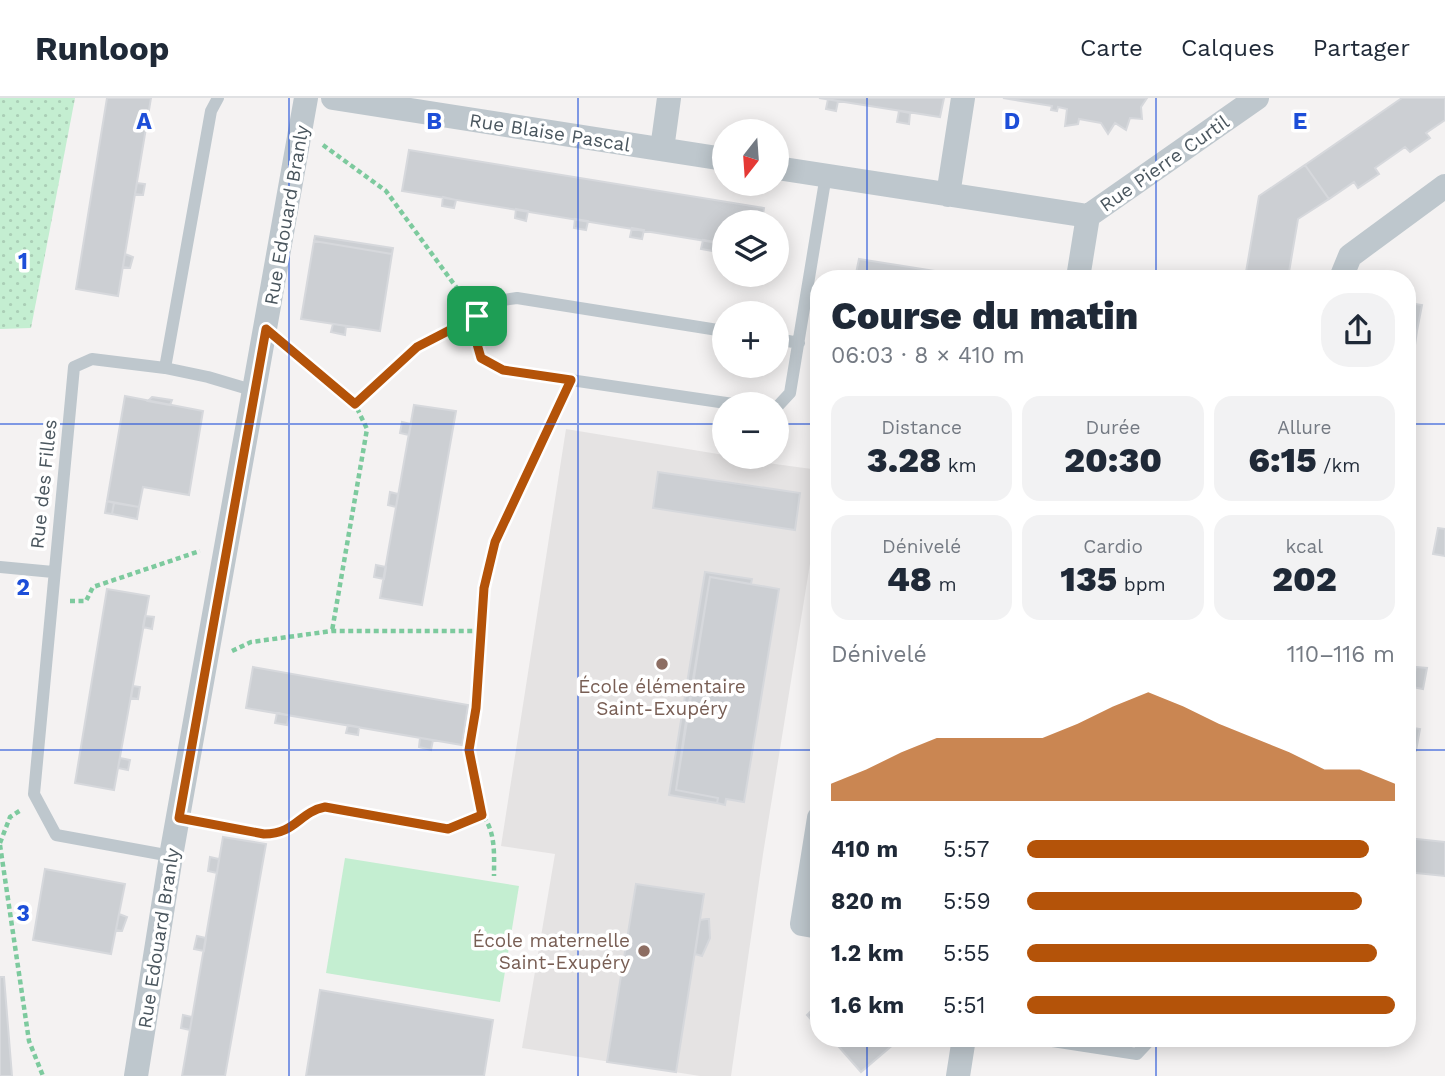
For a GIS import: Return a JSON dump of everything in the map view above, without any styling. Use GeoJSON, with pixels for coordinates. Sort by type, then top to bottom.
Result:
{"type":"FeatureCollection","features":[{"type":"Feature","properties":{"kind":"street","name":"Rue Edouard Branly"},"geometry":{"type":"LineString","coordinates":[[136,1076],[171,856],[306,98]]}},
{"type":"Feature","properties":{"kind":"street"},"geometry":{"type":"LineString","coordinates":[[662,149],[669,98]]}},
{"type":"Feature","properties":{"kind":"street"},"geometry":{"type":"LineString","coordinates":[[948,195],[963,98]]}},
{"type":"Feature","properties":{"kind":"street","name":"Rue Pierre Curtil"},"geometry":{"type":"LineString","coordinates":[[1080,270],[1088,216],[1257,98]]}},
{"type":"Feature","properties":{"kind":"street","name":"Rue Blaise Pascal"},"geometry":{"type":"LineString","coordinates":[[340,99],[712,157]]}},
{"type":"Feature","properties":{"kind":"street"},"geometry":{"type":"LineString","coordinates":[[789,170],[1088,216]]}},
{"type":"Feature","properties":{"kind":"street"},"geometry":{"type":"LineString","coordinates":[[1344,270],[1350,257],[1445,186]]}},
{"type":"Feature","properties":{"kind":"street"},"geometry":{"type":"LineString","coordinates":[[810,878],[803,924],[810,925]]}},
{"type":"Feature","properties":{"kind":"street"},"geometry":{"type":"LineString","coordinates":[[958,1076],[963,1047]]}},
{"type":"Feature","properties":{"kind":"lane"},"geometry":{"type":"LineString","coordinates":[[165,368],[211,111],[218,98]]}},
{"type":"Feature","properties":{"kind":"lane"},"geometry":{"type":"LineString","coordinates":[[810,270],[825,175]]}},
{"type":"Feature","properties":{"kind":"lane"},"geometry":{"type":"LineString","coordinates":[[789,394],[810,272]]}},
{"type":"Feature","properties":{"kind":"lane"},"geometry":{"type":"LineString","coordinates":[[712,329],[517,299],[496,302],[477,316],[475,337],[481,358],[503,370],[712,401]]}},
{"type":"Feature","properties":{"kind":"lane"},"geometry":{"type":"LineString","coordinates":[[789,341],[799,343]]}},
{"type":"Feature","properties":{"kind":"lane","name":"Rue des Filles"},"geometry":{"type":"LineString","coordinates":[[48,820],[34,794],[74,367],[92,359],[165,368],[255,391]]}},
{"type":"Feature","properties":{"kind":"lane"},"geometry":{"type":"LineString","coordinates":[[0,567],[53,572]]}},
{"type":"Feature","properties":{"kind":"lane"},"geometry":{"type":"LineString","coordinates":[[48,820],[56,835],[171,856]]}},
{"type":"Feature","properties":{"kind":"lane"},"geometry":{"type":"LineString","coordinates":[[1091,1047],[1136,1054],[1143,1047]]}},
{"type":"Feature","properties":{"kind":"path"},"geometry":{"type":"LineString","coordinates":[[300,136],[323,146],[386,191],[477,316],[417,347],[355,404]]}},
{"type":"Feature","properties":{"kind":"path"},"geometry":{"type":"LineString","coordinates":[[266,329],[355,404],[367,429],[332,631]]}},
{"type":"Feature","properties":{"kind":"path"},"geometry":{"type":"LineString","coordinates":[[494,876],[494,847],[489,824],[482,815],[469,750],[476,708],[484,588],[495,542],[571,380]]}},
{"type":"Feature","properties":{"kind":"path"},"geometry":{"type":"LineString","coordinates":[[51,602],[86,601],[93,587],[228,541]]}},
{"type":"Feature","properties":{"kind":"path"},"geometry":{"type":"LineString","coordinates":[[206,663],[251,642],[332,631],[481,631]]}},
{"type":"Feature","properties":{"kind":"path"},"geometry":{"type":"LineString","coordinates":[[179,818],[277,834],[292,827],[315,809],[325,807],[448,829],[482,815]]}},
{"type":"Feature","properties":{"kind":"path"},"geometry":{"type":"LineString","coordinates":[[43,1076],[29,1041],[0,844],[10,817],[15,813],[27,810],[48,820]]}},
{"type":"Feature","properties":{"kind":"shaded area","name":"École élémentaire Saint-Exupéry"},"geometry":{"type":"Polygon","coordinates":[[[566,429],[712,453],[712,469],[789,469],[789,466],[810,469],[810,564],[763,854],[731,1076],[700,1076],[522,1048],[555,854],[501,846],[566,429]]]}},
{"type":"Feature","properties":{"kind":"green space"},"geometry":{"type":"Polygon","coordinates":[[[0,98],[75,98],[31,328],[0,329],[0,98]]]}},
{"type":"Feature","properties":{"kind":"green space"},"geometry":{"type":"Polygon","coordinates":[[[345,858],[519,886],[500,1002],[326,973],[345,858]]]}},
{"type":"Feature","properties":{"kind":"building"},"geometry":{"type":"Polygon","coordinates":[[[107,98],[151,98],[118,296],[76,289],[107,98]]]}},
{"type":"Feature","properties":{"kind":"building"},"geometry":{"type":"Polygon","coordinates":[[[819,98],[944,98],[940,117],[819,98]]]}},
{"type":"Feature","properties":{"kind":"building"},"geometry":{"type":"Polygon","coordinates":[[[1003,98],[1147,98],[1141,107],[1142,119],[1130,118],[1126,130],[1115,123],[1108,134],[1101,123],[1079,119],[1078,124],[1065,126],[1067,109],[1058,107],[1057,111],[1051,110],[1052,106],[1003,98]]]}},
{"type":"Feature","properties":{"kind":"building"},"geometry":{"type":"Polygon","coordinates":[[[1402,98],[1445,98],[1445,120],[1426,133],[1430,138],[1410,152],[1405,147],[1375,168],[1379,174],[1358,188],[1354,182],[1329,199],[1305,165],[1402,98]]]}},
{"type":"Feature","properties":{"kind":"building"},"geometry":{"type":"Polygon","coordinates":[[[828,99],[838,101],[836,111],[826,109],[828,99]]]}},
{"type":"Feature","properties":{"kind":"building"},"geometry":{"type":"Polygon","coordinates":[[[899,111],[910,113],[909,124],[897,122],[899,111]]]}},
{"type":"Feature","properties":{"kind":"building"},"geometry":{"type":"Polygon","coordinates":[[[409,150],[764,208],[712,210],[712,242],[402,191],[409,150]]]}},
{"type":"Feature","properties":{"kind":"building"},"geometry":{"type":"Polygon","coordinates":[[[1305,165],[1329,199],[1298,219],[1289,270],[1246,270],[1259,196],[1305,165]]]}},
{"type":"Feature","properties":{"kind":"building"},"geometry":{"type":"Polygon","coordinates":[[[137,183],[145,184],[143,195],[135,194],[137,183]]]}},
{"type":"Feature","properties":{"kind":"building"},"geometry":{"type":"Polygon","coordinates":[[[443,197],[456,200],[454,208],[442,206],[443,197]]]}},
{"type":"Feature","properties":{"kind":"building"},"geometry":{"type":"Polygon","coordinates":[[[516,209],[528,211],[526,221],[515,218],[516,209]]]}},
{"type":"Feature","properties":{"kind":"building"},"geometry":{"type":"Polygon","coordinates":[[[575,219],[588,221],[586,230],[574,228],[575,219]]]}},
{"type":"Feature","properties":{"kind":"building"},"geometry":{"type":"Polygon","coordinates":[[[632,228],[644,230],[642,239],[630,237],[632,228]]]}},
{"type":"Feature","properties":{"kind":"building"},"geometry":{"type":"Polygon","coordinates":[[[315,236],[393,248],[392,254],[314,241],[315,236]]]}},
{"type":"Feature","properties":{"kind":"building"},"geometry":{"type":"Polygon","coordinates":[[[703,240],[712,241],[712,251],[701,249],[703,240]]]}},
{"type":"Feature","properties":{"kind":"building"},"geometry":{"type":"Polygon","coordinates":[[[314,241],[392,254],[380,331],[301,319],[314,241]]]}},
{"type":"Feature","properties":{"kind":"building"},"geometry":{"type":"Polygon","coordinates":[[[125,254],[133,257],[130,268],[123,267],[125,254]]]}},
{"type":"Feature","properties":{"kind":"building"},"geometry":{"type":"Polygon","coordinates":[[[859,259],[928,270],[857,270],[859,259]]]}},
{"type":"Feature","properties":{"kind":"building"},"geometry":{"type":"Polygon","coordinates":[[[1416,304],[1422,305],[1416,331],[1416,304]]]}},
{"type":"Feature","properties":{"kind":"building"},"geometry":{"type":"Polygon","coordinates":[[[333,324],[346,326],[345,335],[331,332],[333,324]]]}},
{"type":"Feature","properties":{"kind":"building"},"geometry":{"type":"Polygon","coordinates":[[[125,396],[203,411],[189,495],[143,487],[139,507],[107,501],[125,396]]]}},
{"type":"Feature","properties":{"kind":"building"},"geometry":{"type":"Polygon","coordinates":[[[152,397],[172,400],[170,405],[148,401],[152,397]]]}},
{"type":"Feature","properties":{"kind":"building"},"geometry":{"type":"Polygon","coordinates":[[[414,405],[456,411],[422,605],[380,598],[414,405]]]}},
{"type":"Feature","properties":{"kind":"building"},"geometry":{"type":"Polygon","coordinates":[[[402,422],[411,424],[409,435],[400,433],[402,422]]]}},
{"type":"Feature","properties":{"kind":"building"},"geometry":{"type":"Polygon","coordinates":[[[658,472],[800,493],[795,530],[653,508],[658,472]]]}},
{"type":"Feature","properties":{"kind":"building"},"geometry":{"type":"Polygon","coordinates":[[[390,492],[398,494],[396,507],[388,505],[390,492]]]}},
{"type":"Feature","properties":{"kind":"building"},"geometry":{"type":"Polygon","coordinates":[[[107,501],[114,503],[112,514],[105,513],[107,501]]]}},
{"type":"Feature","properties":{"kind":"building"},"geometry":{"type":"Polygon","coordinates":[[[114,503],[139,507],[137,519],[112,514],[114,503]]]}},
{"type":"Feature","properties":{"kind":"building"},"geometry":{"type":"Polygon","coordinates":[[[1438,528],[1445,529],[1445,556],[1433,554],[1438,528]]]}},
{"type":"Feature","properties":{"kind":"building"},"geometry":{"type":"Polygon","coordinates":[[[376,565],[386,567],[384,579],[374,577],[376,565]]]}},
{"type":"Feature","properties":{"kind":"building"},"geometry":{"type":"Polygon","coordinates":[[[705,572],[752,579],[751,584],[710,577],[686,721],[676,790],[718,798],[717,803],[669,795],[705,572]]]}},
{"type":"Feature","properties":{"kind":"building"},"geometry":{"type":"Polygon","coordinates":[[[710,577],[779,589],[744,802],[726,799],[725,805],[717,803],[718,798],[676,790],[710,577]]]}},
{"type":"Feature","properties":{"kind":"building"},"geometry":{"type":"Polygon","coordinates":[[[107,589],[149,596],[114,790],[75,783],[107,589]]]}},
{"type":"Feature","properties":{"kind":"building"},"geometry":{"type":"Polygon","coordinates":[[[145,616],[154,617],[152,629],[143,627],[145,616]]]}},
{"type":"Feature","properties":{"kind":"building"},"geometry":{"type":"Polygon","coordinates":[[[253,667],[468,705],[462,745],[246,708],[253,667]]]}},
{"type":"Feature","properties":{"kind":"building"},"geometry":{"type":"Polygon","coordinates":[[[1416,667],[1427,668],[1423,689],[1416,688],[1416,667]]]}},
{"type":"Feature","properties":{"kind":"building"},"geometry":{"type":"Polygon","coordinates":[[[133,686],[140,687],[138,699],[131,698],[133,686]]]}},
{"type":"Feature","properties":{"kind":"building"},"geometry":{"type":"Polygon","coordinates":[[[277,713],[289,715],[287,725],[275,723],[277,713]]]}},
{"type":"Feature","properties":{"kind":"building"},"geometry":{"type":"Polygon","coordinates":[[[348,725],[359,727],[358,735],[346,733],[348,725]]]}},
{"type":"Feature","properties":{"kind":"building"},"geometry":{"type":"Polygon","coordinates":[[[1416,728],[1420,729],[1416,751],[1416,728]]]}},
{"type":"Feature","properties":{"kind":"building"},"geometry":{"type":"Polygon","coordinates":[[[420,738],[433,740],[431,750],[419,747],[420,738]]]}},
{"type":"Feature","properties":{"kind":"building"},"geometry":{"type":"Polygon","coordinates":[[[120,758],[130,760],[128,770],[118,768],[120,758]]]}},
{"type":"Feature","properties":{"kind":"building"},"geometry":{"type":"Polygon","coordinates":[[[223,837],[266,844],[225,1076],[182,1076],[223,837]]]}},
{"type":"Feature","properties":{"kind":"building"},"geometry":{"type":"Polygon","coordinates":[[[1416,839],[1445,842],[1445,876],[1416,873],[1416,839]]]}},
{"type":"Feature","properties":{"kind":"building"},"geometry":{"type":"Polygon","coordinates":[[[210,857],[219,859],[217,873],[208,871],[210,857]]]}},
{"type":"Feature","properties":{"kind":"building"},"geometry":{"type":"Polygon","coordinates":[[[45,869],[125,884],[111,954],[33,940],[45,869]]]}},
{"type":"Feature","properties":{"kind":"building"},"geometry":{"type":"Polygon","coordinates":[[[636,884],[704,894],[676,1072],[607,1062],[636,884]]]}},
{"type":"Feature","properties":{"kind":"building"},"geometry":{"type":"Polygon","coordinates":[[[119,914],[127,917],[122,931],[116,930],[119,914]]]}},
{"type":"Feature","properties":{"kind":"building"},"geometry":{"type":"Polygon","coordinates":[[[709,919],[710,938],[702,956],[695,954],[700,920],[709,919]]]}},
{"type":"Feature","properties":{"kind":"building"},"geometry":{"type":"Polygon","coordinates":[[[197,936],[206,938],[204,951],[194,949],[197,936]]]}},
{"type":"Feature","properties":{"kind":"building"},"geometry":{"type":"Polygon","coordinates":[[[0,977],[4,977],[12,1076],[0,1076],[0,977]]]}},
{"type":"Feature","properties":{"kind":"building"},"geometry":{"type":"Polygon","coordinates":[[[320,990],[493,1020],[484,1076],[306,1076],[320,990]]]}},
{"type":"Feature","properties":{"kind":"building"},"geometry":{"type":"Polygon","coordinates":[[[183,1015],[192,1017],[190,1030],[181,1028],[183,1015]]]}},
{"type":"Feature","properties":{"kind":"building"},"geometry":{"type":"Polygon","coordinates":[[[839,1047],[890,1047],[861,1072],[839,1047]]]}},
{"type":"Feature","properties":{"kind":"place","name":"École élémentaire Saint-Exupéry"},"geometry":{"type":"Point","coordinates":[662,664]}},
{"type":"Feature","properties":{"kind":"place","name":"École maternelle Saint-Exupéry"},"geometry":{"type":"Point","coordinates":[644,951]}},
{"type":"Feature","properties":{"kind":"route"},"geometry":{"type":"LineString","coordinates":[[477,316],[475,337],[481,358],[503,370],[571,380],[495,542],[484,588],[476,708],[469,750],[482,815],[448,829],[325,807],[315,809],[292,827],[277,834],[179,818],[266,329],[355,404],[417,347],[477,316]]}}]}
